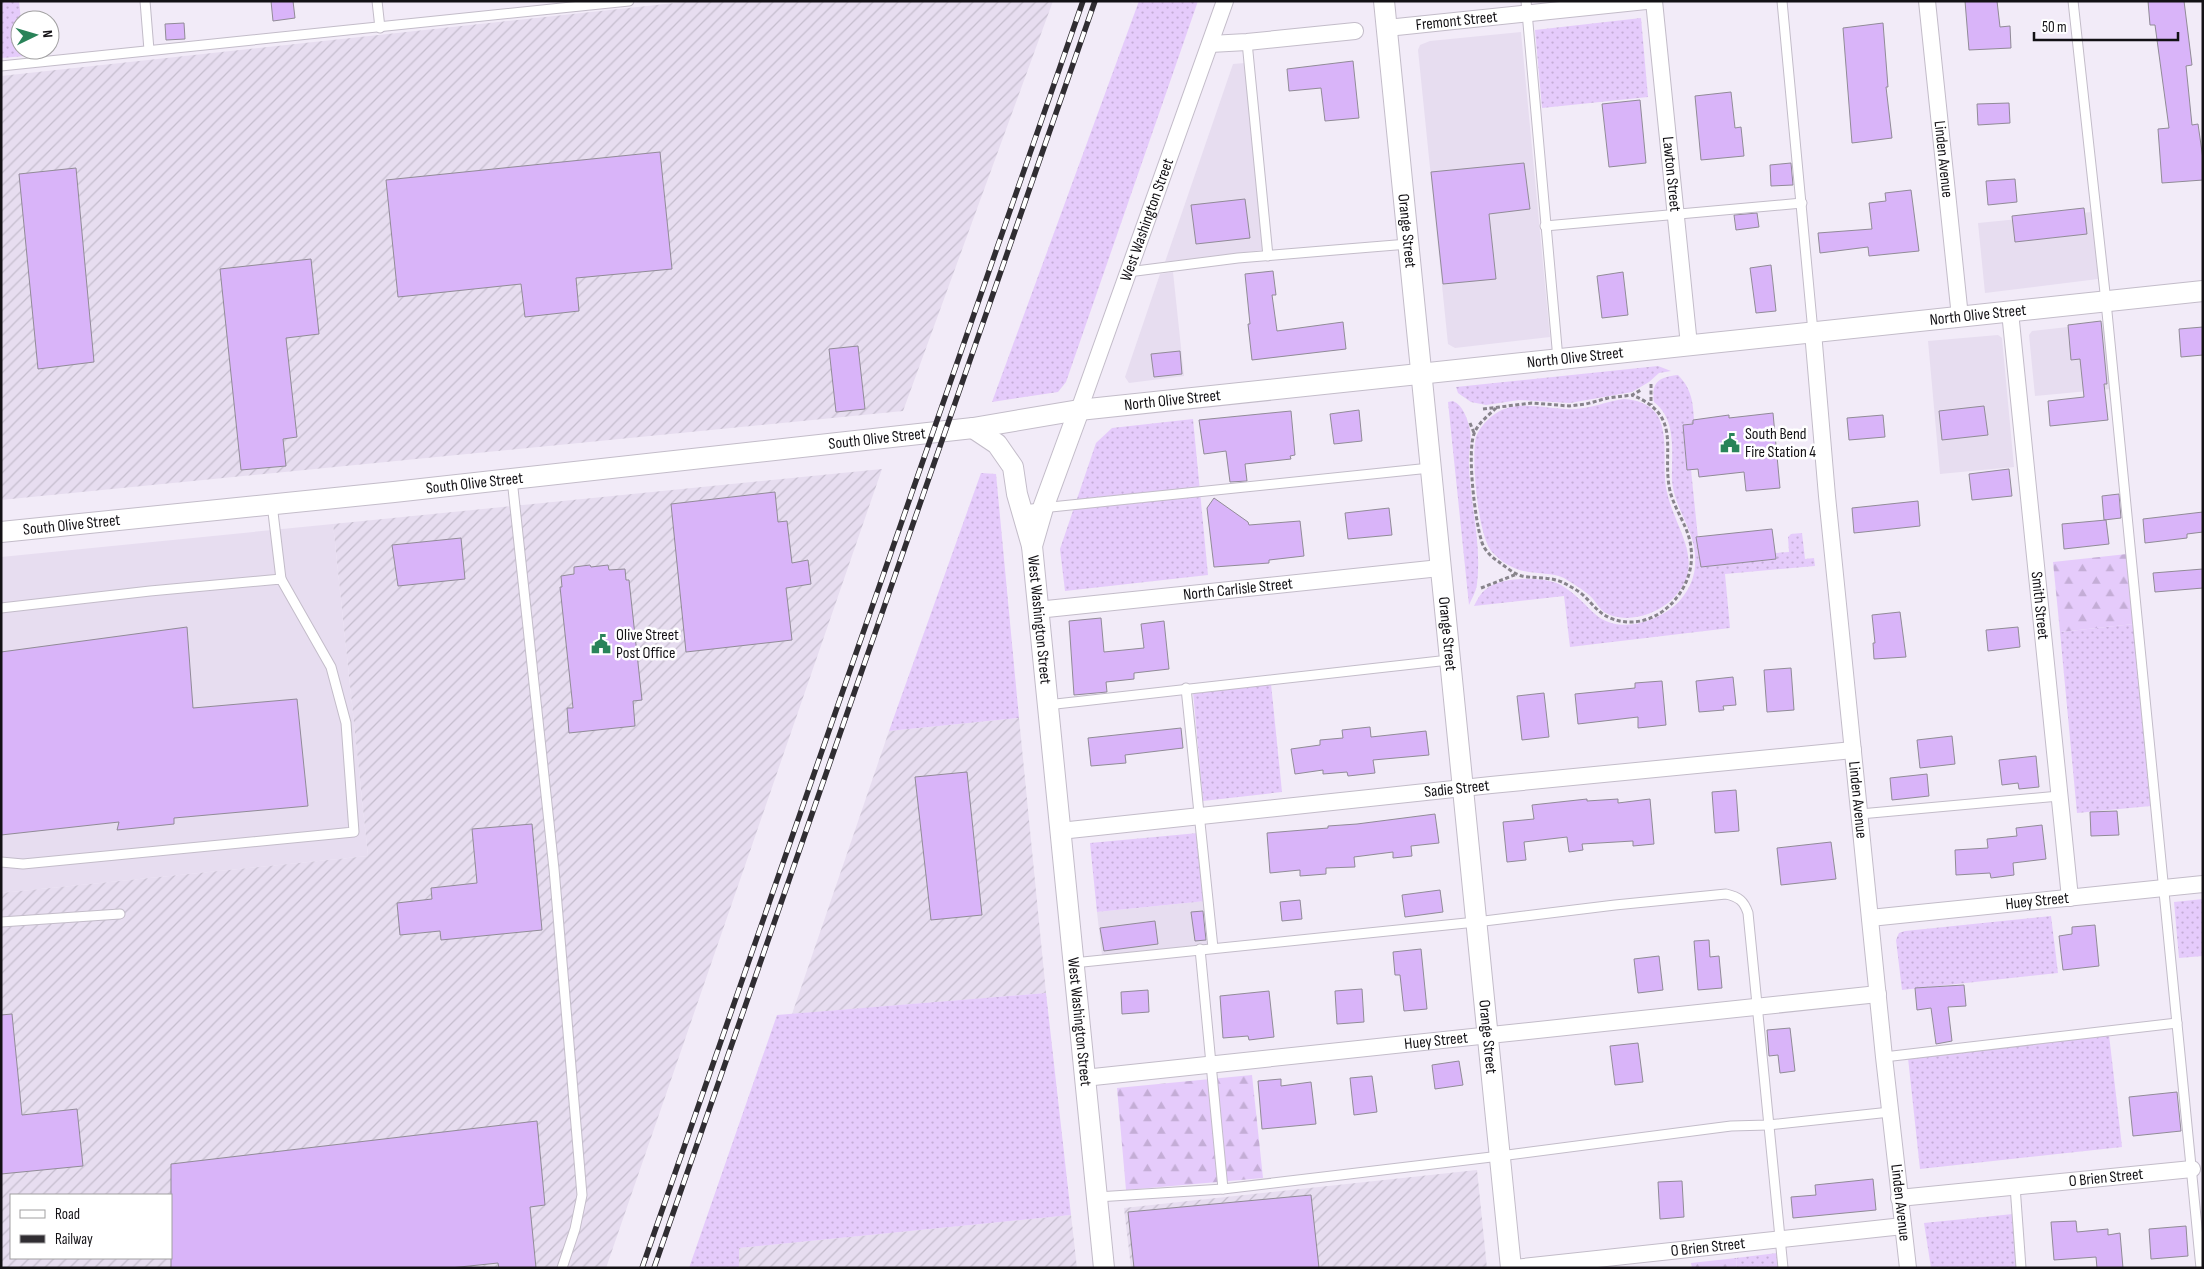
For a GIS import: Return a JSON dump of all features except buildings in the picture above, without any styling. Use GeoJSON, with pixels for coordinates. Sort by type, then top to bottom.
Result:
{"type":"FeatureCollection","features":[{"type":"Feature","properties":{"kind":"street","name":"West Washington Street"},"geometry":{"type":"LineString","coordinates":[[1104,1268],[1032,546],[1043,508],[1225,1]]}},
{"type":"Feature","properties":{"kind":"street","name":"Orange Street"},"geometry":{"type":"LineString","coordinates":[[1384,1],[1487,1035],[1513,1268]]}},
{"type":"Feature","properties":{"kind":"street","name":"Fremont Street"},"geometry":{"type":"LineString","coordinates":[[1387,28],[1527,8],[1646,1]]}},
{"type":"Feature","properties":{"kind":"street","name":"Lawton Street"},"geometry":{"type":"LineString","coordinates":[[1654,1],[1689,345]]}},
{"type":"Feature","properties":{"kind":"street","name":"Linden Avenue"},"geometry":{"type":"LineString","coordinates":[[1927,1],[1960,317]]}},
{"type":"Feature","properties":{"kind":"street"},"geometry":{"type":"LineString","coordinates":[[1210,44],[1355,31]]}},
{"type":"Feature","properties":{"kind":"street","name":"North Olive Street"},"geometry":{"type":"LineString","coordinates":[[948,431],[1079,410],[2203,291]]}},
{"type":"Feature","properties":{"kind":"street","name":"Smith Street"},"geometry":{"type":"LineString","coordinates":[[2010,312],[2070,898]]}},
{"type":"Feature","properties":{"kind":"street","name":"Linden Avenue"},"geometry":{"type":"LineString","coordinates":[[1813,332],[1827,496],[1884,1057],[1908,1268]]}},
{"type":"Feature","properties":{"kind":"street"},"geometry":{"type":"LineString","coordinates":[[973,428],[997,444],[1013,467],[1032,546]]}},
{"type":"Feature","properties":{"kind":"street","name":"South Olive Street"},"geometry":{"type":"LineString","coordinates":[[1,532],[948,431]]}},
{"type":"Feature","properties":{"kind":"street","name":"North Carlisle Street"},"geometry":{"type":"LineString","coordinates":[[1037,610],[1440,568]]}},
{"type":"Feature","properties":{"kind":"street","name":"Sadie Street"},"geometry":{"type":"LineString","coordinates":[[1060,831],[1462,788],[1853,750]]}},
{"type":"Feature","properties":{"kind":"street","name":"Huey Street"},"geometry":{"type":"LineString","coordinates":[[1870,918],[2203,884]]}},
{"type":"Feature","properties":{"kind":"street","name":"Huey Street"},"geometry":{"type":"LineString","coordinates":[[1084,1078],[1878,994]]}},
{"type":"Feature","properties":{"kind":"street","name":"O Brien Street"},"geometry":{"type":"LineString","coordinates":[[1899,1198],[2192,1169]]}},
{"type":"Feature","properties":{"kind":"street","name":"O Brien Street"},"geometry":{"type":"LineString","coordinates":[[1513,1268],[1902,1226]]}},
{"type":"Feature","properties":{"kind":"lane"},"geometry":{"type":"LineString","coordinates":[[145,1],[149,50]]}},
{"type":"Feature","properties":{"kind":"lane"},"geometry":{"type":"LineString","coordinates":[[377,1],[380,28]]}},
{"type":"Feature","properties":{"kind":"lane"},"geometry":{"type":"LineString","coordinates":[[1,66],[629,1]]}},
{"type":"Feature","properties":{"kind":"lane"},"geometry":{"type":"LineString","coordinates":[[1782,1],[1813,332]]}},
{"type":"Feature","properties":{"kind":"lane"},"geometry":{"type":"LineString","coordinates":[[2073,1],[2106,302],[2202,1268]]}},
{"type":"Feature","properties":{"kind":"lane"},"geometry":{"type":"LineString","coordinates":[[1527,8],[1558,359]]}},
{"type":"Feature","properties":{"kind":"lane"},"geometry":{"type":"LineString","coordinates":[[1247,42],[1268,256]]}},
{"type":"Feature","properties":{"kind":"lane"},"geometry":{"type":"LineString","coordinates":[[1545,226],[1802,203]]}},
{"type":"Feature","properties":{"kind":"lane"},"geometry":{"type":"LineString","coordinates":[[1127,272],[1268,256],[1408,244]]}},
{"type":"Feature","properties":{"kind":"lane"},"geometry":{"type":"LineString","coordinates":[[1022,510],[1430,468]]}},
{"type":"Feature","properties":{"kind":"lane"},"geometry":{"type":"LineString","coordinates":[[512,479],[554,869],[582,1195],[576,1228],[562,1268]]}},
{"type":"Feature","properties":{"kind":"lane"},"geometry":{"type":"LineString","coordinates":[[1,862],[23,864],[354,832],[346,723],[331,667],[281,579],[272,504]]}},
{"type":"Feature","properties":{"kind":"lane"},"geometry":{"type":"LineString","coordinates":[[1,608],[150,591],[281,579]]}},
{"type":"Feature","properties":{"kind":"lane"},"geometry":{"type":"LineString","coordinates":[[1047,705],[1450,660]]}},
{"type":"Feature","properties":{"kind":"lane"},"geometry":{"type":"LineString","coordinates":[[1186,688],[1214,948]]}},
{"type":"Feature","properties":{"kind":"lane"},"geometry":{"type":"LineString","coordinates":[[1860,814],[2059,796]]}},
{"type":"Feature","properties":{"kind":"lane"},"geometry":{"type":"LineString","coordinates":[[1073,963],[1476,922],[1615,905],[1726,894],[1737,896],[1745,903],[1748,913],[1782,1268]]}},
{"type":"Feature","properties":{"kind":"lane"},"geometry":{"type":"LineString","coordinates":[[1,922],[120,914]]}},
{"type":"Feature","properties":{"kind":"lane"},"geometry":{"type":"LineString","coordinates":[[1200,949],[1223,1188]]}},
{"type":"Feature","properties":{"kind":"lane"},"geometry":{"type":"LineString","coordinates":[[1884,1057],[2177,1023]]}},
{"type":"Feature","properties":{"kind":"lane"},"geometry":{"type":"LineString","coordinates":[[1096,1197],[1223,1188],[1500,1156],[1731,1126],[1768,1125],[1890,1112]]}},
{"type":"Feature","properties":{"kind":"lane"},"geometry":{"type":"LineString","coordinates":[[2015,1186],[2021,1268]]}},
{"type":"Feature","properties":{"kind":"path"},"geometry":{"type":"LineString","coordinates":[[1651,384],[1651,405]]}},
{"type":"Feature","properties":{"kind":"path"},"geometry":{"type":"LineString","coordinates":[[1483,409],[1532,403],[1569,406],[1586,404],[1608,398],[1632,395],[1641,390]]}},
{"type":"Feature","properties":{"kind":"path"},"geometry":{"type":"LineString","coordinates":[[1470,423],[1474,433],[1472,453],[1473,478],[1481,540],[1485,549],[1497,561],[1518,574],[1563,582],[1581,594],[1600,613],[1613,619],[1628,622],[1644,619],[1661,612],[1676,600],[1687,584],[1692,566],[1692,547],[1670,490],[1669,440],[1666,424],[1651,405],[1632,395]]}},
{"type":"Feature","properties":{"kind":"path"},"geometry":{"type":"LineString","coordinates":[[1474,433],[1496,408]]}},
{"type":"Feature","properties":{"kind":"path"},"geometry":{"type":"LineString","coordinates":[[1481,588],[1518,574]]}},
{"type":"Feature","properties":{"kind":"shaded area"},"geometry":{"type":"Polygon","coordinates":[[[693,1],[1053,1],[903,411],[1,500],[1,76],[693,1]]]}},
{"type":"Feature","properties":{"kind":"shaded area"},"geometry":{"type":"Polygon","coordinates":[[[1521,32],[1550,337],[1455,348],[1448,344],[1418,50],[1420,45],[1430,41],[1521,32]]]}},
{"type":"Feature","properties":{"kind":"shaded area"},"geometry":{"type":"Polygon","coordinates":[[[1245,63],[1263,250],[1165,262],[1233,64],[1245,63]]]}},
{"type":"Feature","properties":{"kind":"shaded area"},"geometry":{"type":"Polygon","coordinates":[[[2092,212],[2098,279],[1985,293],[1978,223],[2092,212]]]}},
{"type":"Feature","properties":{"kind":"shaded area"},"geometry":{"type":"Polygon","coordinates":[[[1173,272],[1184,376],[1129,383],[1125,377],[1160,274],[1173,272]]]}},
{"type":"Feature","properties":{"kind":"shaded area"},"geometry":{"type":"Polygon","coordinates":[[[2103,323],[2110,389],[2035,396],[2029,335],[2032,331],[2103,323]]]}},
{"type":"Feature","properties":{"kind":"shaded area"},"geometry":{"type":"Polygon","coordinates":[[[1998,335],[2002,338],[2014,467],[1940,474],[1928,341],[1998,335]]]}},
{"type":"Feature","properties":{"kind":"shaded area"},"geometry":{"type":"Polygon","coordinates":[[[882,469],[606,1268],[1,1268],[1,893],[368,856],[333,524],[882,469]]]}},
{"type":"Feature","properties":{"kind":"shaded area"},"geometry":{"type":"Polygon","coordinates":[[[333,524],[368,856],[1,893],[1,557],[333,524]]]}},
{"type":"Feature","properties":{"kind":"shaded area"},"geometry":{"type":"Polygon","coordinates":[[[1019,718],[1046,993],[792,1014],[889,731],[1019,718]]]}},
{"type":"Feature","properties":{"kind":"shaded area"},"geometry":{"type":"Polygon","coordinates":[[[1206,901],[1210,944],[1102,955],[1097,912],[1206,901]]]}},
{"type":"Feature","properties":{"kind":"shaded area"},"geometry":{"type":"Polygon","coordinates":[[[1477,1170],[1487,1268],[1131,1268],[1124,1208],[1477,1170]]]}},
{"type":"Feature","properties":{"kind":"shaded area"},"geometry":{"type":"Polygon","coordinates":[[[1071,1215],[1077,1268],[739,1268],[739,1248],[1071,1215]]]}},
{"type":"Feature","properties":{"kind":"green space"},"geometry":{"type":"Polygon","coordinates":[[[1,1],[19,1],[20,10],[10,10],[10,57],[1,58],[1,1]]]}},
{"type":"Feature","properties":{"kind":"green space"},"geometry":{"type":"Polygon","coordinates":[[[1139,1],[1198,1],[1066,382],[1058,392],[992,402],[1139,1]]]}},
{"type":"Feature","properties":{"kind":"green space"},"geometry":{"type":"Polygon","coordinates":[[[1641,18],[1648,97],[1542,108],[1535,30],[1641,18]]]}},
{"type":"Feature","properties":{"kind":"green space"},"geometry":{"type":"Polygon","coordinates":[[[1658,366],[1671,371],[1659,373],[1649,382],[1632,392],[1570,403],[1519,400],[1486,405],[1471,402],[1458,393],[1456,387],[1658,366]]]}},
{"type":"Feature","properties":{"kind":"green space"},"geometry":{"type":"Polygon","coordinates":[[[1678,375],[1689,390],[1693,406],[1693,424],[1683,425],[1687,470],[1691,470],[1701,567],[1775,559],[1775,553],[1789,552],[1788,537],[1791,534],[1802,533],[1805,559],[1814,558],[1815,566],[1725,574],[1730,628],[1570,647],[1564,596],[1474,606],[1482,593],[1492,585],[1522,579],[1544,580],[1561,585],[1603,620],[1622,625],[1652,619],[1679,602],[1687,591],[1692,579],[1695,554],[1690,532],[1674,491],[1670,428],[1667,418],[1654,402],[1653,395],[1658,381],[1666,377],[1678,375]]]}},
{"type":"Feature","properties":{"kind":"green space"},"geometry":{"type":"Polygon","coordinates":[[[1624,399],[1642,403],[1653,410],[1660,421],[1664,434],[1667,492],[1687,548],[1689,562],[1687,576],[1681,589],[1668,603],[1654,612],[1629,618],[1612,616],[1604,612],[1589,595],[1564,578],[1519,570],[1507,565],[1492,552],[1487,544],[1479,515],[1474,462],[1476,437],[1479,430],[1491,417],[1507,408],[1526,406],[1576,409],[1624,399]]]}},
{"type":"Feature","properties":{"kind":"green space"},"geometry":{"type":"Polygon","coordinates":[[[1453,401],[1465,413],[1470,430],[1469,465],[1477,539],[1478,569],[1475,592],[1469,605],[1448,402],[1453,401]]]}},
{"type":"Feature","properties":{"kind":"green space"},"geometry":{"type":"Polygon","coordinates":[[[1193,419],[1208,575],[1065,591],[1060,549],[1096,443],[1112,428],[1193,419]]]}},
{"type":"Feature","properties":{"kind":"green space"},"geometry":{"type":"Polygon","coordinates":[[[981,473],[996,474],[1019,718],[889,731],[981,473]]]}},
{"type":"Feature","properties":{"kind":"green space"},"geometry":{"type":"Polygon","coordinates":[[[2127,554],[2134,624],[2060,632],[2053,562],[2127,554]]]}},
{"type":"Feature","properties":{"kind":"green space"},"geometry":{"type":"Polygon","coordinates":[[[2134,624],[2151,806],[2077,813],[2060,632],[2134,624]]]}},
{"type":"Feature","properties":{"kind":"green space"},"geometry":{"type":"Polygon","coordinates":[[[1271,684],[1282,792],[1203,801],[1193,692],[1271,684]]]}},
{"type":"Feature","properties":{"kind":"green space"},"geometry":{"type":"Polygon","coordinates":[[[1198,833],[1206,901],[1097,912],[1090,843],[1198,833]]]}},
{"type":"Feature","properties":{"kind":"green space"},"geometry":{"type":"Polygon","coordinates":[[[2203,899],[2203,956],[2179,958],[2174,902],[2203,899]]]}},
{"type":"Feature","properties":{"kind":"green space"},"geometry":{"type":"Polygon","coordinates":[[[2051,916],[2058,973],[1902,990],[1896,940],[1899,933],[2051,916]]]}},
{"type":"Feature","properties":{"kind":"green space"},"geometry":{"type":"Polygon","coordinates":[[[1046,993],[1071,1215],[739,1248],[739,1268],[689,1268],[777,1015],[1046,993]]]}},
{"type":"Feature","properties":{"kind":"green space"},"geometry":{"type":"Polygon","coordinates":[[[2109,1035],[2122,1147],[1920,1169],[1908,1058],[2109,1035]]]}},
{"type":"Feature","properties":{"kind":"green space"},"geometry":{"type":"Polygon","coordinates":[[[1252,1075],[1263,1178],[1126,1190],[1117,1088],[1252,1075]]]}},
{"type":"Feature","properties":{"kind":"green space"},"geometry":{"type":"Polygon","coordinates":[[[2013,1214],[2016,1268],[1931,1268],[1924,1223],[2013,1214]]]}},
{"type":"Feature","properties":{"kind":"green space"},"geometry":{"type":"Polygon","coordinates":[[[1777,1253],[1779,1268],[1737,1268],[1736,1258],[1777,1253]]]}},
{"type":"Feature","properties":{"kind":"green space"},"geometry":{"type":"Polygon","coordinates":[[[1736,1258],[1737,1268],[1692,1268],[1691,1263],[1736,1258]]]}},
{"type":"Feature","properties":{"kind":"railway"},"geometry":{"type":"LineString","coordinates":[[642,1268],[1083,1]]}},
{"type":"Feature","properties":{"kind":"railway"},"geometry":{"type":"LineString","coordinates":[[654,1268],[1095,1]]}},
{"type":"Feature","properties":{"kind":"place","name":"South Bend Fire Station 4"},"geometry":{"type":"Point","coordinates":[1730,443]}},
{"type":"Feature","properties":{"kind":"place","name":"Olive Street Post Office"},"geometry":{"type":"Point","coordinates":[601,644]}}]}
